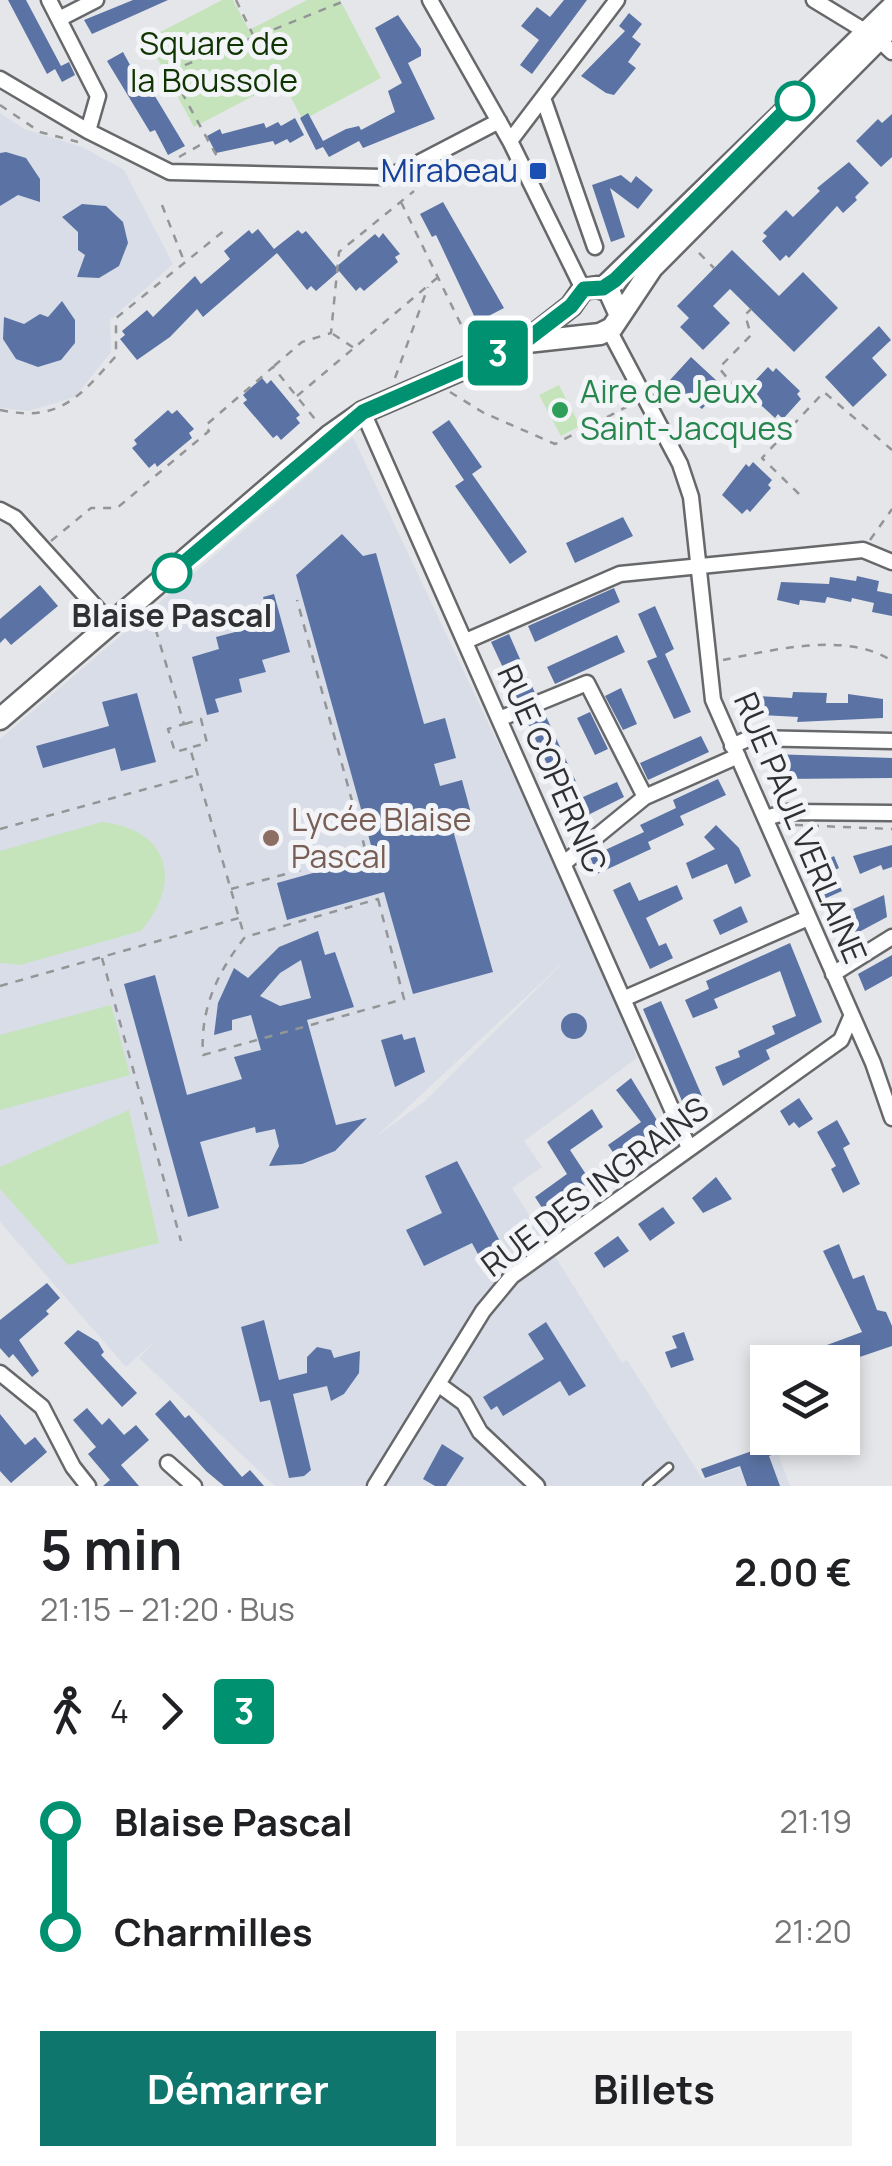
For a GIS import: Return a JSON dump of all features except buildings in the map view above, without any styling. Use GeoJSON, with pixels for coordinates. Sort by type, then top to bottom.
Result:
{"type":"FeatureCollection","features":[{"type":"Feature","properties":{"kind":"street"},"geometry":{"type":"LineString","coordinates":[[49,0],[98,96],[88,131]]}},
{"type":"Feature","properties":{"kind":"street"},"geometry":{"type":"LineString","coordinates":[[59,19],[96,0]]}},
{"type":"Feature","properties":{"kind":"street"},"geometry":{"type":"LineString","coordinates":[[430,0],[510,141],[586,294]]}},
{"type":"Feature","properties":{"kind":"street"},"geometry":{"type":"LineString","coordinates":[[510,141],[617,0]]}},
{"type":"Feature","properties":{"kind":"street"},"geometry":{"type":"LineString","coordinates":[[814,0],[882,37]]}},
{"type":"Feature","properties":{"kind":"street"},"geometry":{"type":"LineString","coordinates":[[524,342],[585,332],[614,322],[652,268],[882,37],[892,7]]}},
{"type":"Feature","properties":{"kind":"street"},"geometry":{"type":"LineString","coordinates":[[0,719],[329,436],[363,412],[524,342],[586,294],[882,37]]}},
{"type":"Feature","properties":{"kind":"street"},"geometry":{"type":"LineString","coordinates":[[0,79],[158,168],[227,174],[382,177],[404,171],[498,122]]}},
{"type":"Feature","properties":{"kind":"street"},"geometry":{"type":"LineString","coordinates":[[543,98],[595,247]]}},
{"type":"Feature","properties":{"kind":"street"},"geometry":{"type":"LineString","coordinates":[[586,294],[614,296],[614,322]]}},
{"type":"Feature","properties":{"kind":"street"},"geometry":{"type":"LineString","coordinates":[[585,332],[572,319],[586,294]]}},
{"type":"Feature","properties":{"kind":"street","name":"RUE PAUL VERLAINE"},"geometry":{"type":"LineString","coordinates":[[614,322],[644,398],[680,464],[694,516],[713,700],[892,1118]]}},
{"type":"Feature","properties":{"kind":"street","name":"RUE COPERNIC"},"geometry":{"type":"LineString","coordinates":[[363,412],[689,1148]]}},
{"type":"Feature","properties":{"kind":"street"},"geometry":{"type":"LineString","coordinates":[[0,510],[14,518],[112,624]]}},
{"type":"Feature","properties":{"kind":"street"},"geometry":{"type":"LineString","coordinates":[[466,641],[620,574],[863,550],[892,562]]}},
{"type":"Feature","properties":{"kind":"street"},"geometry":{"type":"LineString","coordinates":[[500,720],[587,683],[645,797]]}},
{"type":"Feature","properties":{"kind":"street"},"geometry":{"type":"LineString","coordinates":[[563,864],[645,797],[735,751],[750,738],[892,741]]}},
{"type":"Feature","properties":{"kind":"street"},"geometry":{"type":"LineString","coordinates":[[765,818],[788,812],[892,813]]}},
{"type":"Feature","properties":{"kind":"street"},"geometry":{"type":"LineString","coordinates":[[623,999],[808,918]]}},
{"type":"Feature","properties":{"kind":"street"},"geometry":{"type":"LineString","coordinates":[[833,974],[892,937]]}},
{"type":"Feature","properties":{"kind":"street","name":"RUE DES INGRAINS"},"geometry":{"type":"LineString","coordinates":[[375,1486],[482,1311],[512,1276],[840,1040],[851,1017]]}},
{"type":"Feature","properties":{"kind":"street"},"geometry":{"type":"LineString","coordinates":[[0,1373],[42,1406],[73,1468],[88,1486]]}},
{"type":"Feature","properties":{"kind":"street"},"geometry":{"type":"LineString","coordinates":[[438,1384],[464,1403],[480,1432],[537,1486]]}},
{"type":"Feature","properties":{"kind":"street"},"geometry":{"type":"LineString","coordinates":[[168,1463],[194,1486]]}},
{"type":"Feature","properties":{"kind":"lane"},"geometry":{"type":"LineString","coordinates":[[647,1486],[669,1466]]}},
{"type":"Feature","properties":{"kind":"path"},"geometry":{"type":"LineString","coordinates":[[236,0],[256,39]]}},
{"type":"Feature","properties":{"kind":"path"},"geometry":{"type":"LineString","coordinates":[[170,71],[346,0]]}},
{"type":"Feature","properties":{"kind":"path"},"geometry":{"type":"LineString","coordinates":[[166,64],[227,174]]}},
{"type":"Feature","properties":{"kind":"path"},"geometry":{"type":"LineString","coordinates":[[158,168],[208,140]]}},
{"type":"Feature","properties":{"kind":"path"},"geometry":{"type":"LineString","coordinates":[[331,333],[339,252],[414,191]]}},
{"type":"Feature","properties":{"kind":"path"},"geometry":{"type":"LineString","coordinates":[[400,202],[479,362]]}},
{"type":"Feature","properties":{"kind":"path"},"geometry":{"type":"LineString","coordinates":[[162,205],[184,263]]}},
{"type":"Feature","properties":{"kind":"path"},"geometry":{"type":"LineString","coordinates":[[0,410],[36,413],[75,402],[116,356],[116,318],[226,230]]}},
{"type":"Feature","properties":{"kind":"path"},"geometry":{"type":"LineString","coordinates":[[699,254],[714,268]]}},
{"type":"Feature","properties":{"kind":"path"},"geometry":{"type":"LineString","coordinates":[[296,397],[437,278]]}},
{"type":"Feature","properties":{"kind":"path"},"geometry":{"type":"LineString","coordinates":[[386,402],[428,285]]}},
{"type":"Feature","properties":{"kind":"path"},"geometry":{"type":"LineString","coordinates":[[735,406],[733,384],[719,368],[752,335],[746,314],[751,309]]}},
{"type":"Feature","properties":{"kind":"path"},"geometry":{"type":"LineString","coordinates":[[331,333],[354,348]]}},
{"type":"Feature","properties":{"kind":"path"},"geometry":{"type":"LineString","coordinates":[[42,549],[91,508],[117,508],[209,430],[204,426],[302,342],[331,333]]}},
{"type":"Feature","properties":{"kind":"path"},"geometry":{"type":"LineString","coordinates":[[272,367],[329,436]]}},
{"type":"Feature","properties":{"kind":"path"},"geometry":{"type":"LineString","coordinates":[[440,378],[454,398],[555,444],[644,398]]}},
{"type":"Feature","properties":{"kind":"path"},"geometry":{"type":"LineString","coordinates":[[799,494],[762,458],[824,392],[892,450]]}},
{"type":"Feature","properties":{"kind":"path"},"geometry":{"type":"LineString","coordinates":[[863,550],[892,510]]}},
{"type":"Feature","properties":{"kind":"path"},"geometry":{"type":"LineString","coordinates":[[146,594],[184,724]]}},
{"type":"Feature","properties":{"kind":"path"},"geometry":{"type":"LineString","coordinates":[[231,889],[366,852],[298,600]]}},
{"type":"Feature","properties":{"kind":"path"},"geometry":{"type":"LineString","coordinates":[[708,663],[846,645],[879,652],[892,661]]}},
{"type":"Feature","properties":{"kind":"path"},"geometry":{"type":"LineString","coordinates":[[200,720],[207,743],[175,752],[168,729],[184,724],[200,720]]}},
{"type":"Feature","properties":{"kind":"path"},"geometry":{"type":"LineString","coordinates":[[190,748],[245,937]]}},
{"type":"Feature","properties":{"kind":"path"},"geometry":{"type":"LineString","coordinates":[[0,829],[198,774]]}},
{"type":"Feature","properties":{"kind":"path"},"geometry":{"type":"LineString","coordinates":[[795,818],[796,828],[892,829]]}},
{"type":"Feature","properties":{"kind":"path"},"geometry":{"type":"LineString","coordinates":[[378,899],[404,1000],[204,1056],[204,1026],[212,988],[245,937],[378,899]]}},
{"type":"Feature","properties":{"kind":"path"},"geometry":{"type":"LineString","coordinates":[[0,986],[239,918]]}},
{"type":"Feature","properties":{"kind":"path"},"geometry":{"type":"LineString","coordinates":[[102,958],[181,1241]]}},
{"type":"Feature","properties":{"kind":"shaded area"},"geometry":{"type":"Polygon","coordinates":[[[0,113],[24,129],[82,147],[124,170],[173,264],[110,320],[111,352],[75,397],[29,411],[0,408],[0,113]]]}},
{"type":"Feature","properties":{"kind":"shaded area","name":"Lycée Blaise Pascal"},"geometry":{"type":"Polygon","coordinates":[[[353,437],[590,938],[637,1058],[524,1141],[542,1167],[512,1188],[622,1363],[627,1360],[703,1480],[778,1455],[790,1486],[275,1486],[139,1358],[155,1341],[126,1367],[0,1222],[0,739],[353,437]],[[560,966],[377,1136],[425,1101],[560,966]]]}},
{"type":"Feature","properties":{"kind":"green space","name":"Square de la Boussole"},"geometry":{"type":"Polygon","coordinates":[[[222,0],[233,0],[249,30],[307,0],[340,0],[381,78],[303,120],[282,81],[194,127],[147,39],[222,0]]]}},
{"type":"Feature","properties":{"kind":"green space","name":"Aire de Jeux Saint-Jacques"},"geometry":{"type":"Polygon","coordinates":[[[559,385],[580,426],[561,436],[539,395],[559,385]]]}},
{"type":"Feature","properties":{"kind":"green space"},"geometry":{"type":"Polygon","coordinates":[[[102,822],[142,835],[155,846],[162,860],[162,894],[141,931],[20,965],[0,963],[0,851],[102,822]]]}},
{"type":"Feature","properties":{"kind":"green space"},"geometry":{"type":"Polygon","coordinates":[[[111,1005],[130,1075],[0,1110],[0,1035],[111,1005]]]}},
{"type":"Feature","properties":{"kind":"green space"},"geometry":{"type":"Polygon","coordinates":[[[129,1110],[159,1243],[68,1265],[0,1189],[0,1167],[129,1110]]]}},
{"type":"Feature","properties":{"kind":"bus line","name":"3"},"geometry":{"type":"LineString","coordinates":[[172,573],[329,436],[363,412],[524,342],[571,306],[584,289],[603,288],[615,280],[795,101]]}},
{"type":"Feature","properties":{"kind":"place","name":"Mirabeau"},"geometry":{"type":"Point","coordinates":[538,171]}},
{"type":"Feature","properties":{"kind":"place","name":"Aire de Jeux Saint-Jacques"},"geometry":{"type":"Point","coordinates":[560,410]}},
{"type":"Feature","properties":{"kind":"place","name":"Blaise Pascal"},"geometry":{"type":"Point","coordinates":[172,573]}},
{"type":"Feature","properties":{"kind":"place","name":"Lycée Blaise Pascal"},"geometry":{"type":"Point","coordinates":[271,838]}}]}
